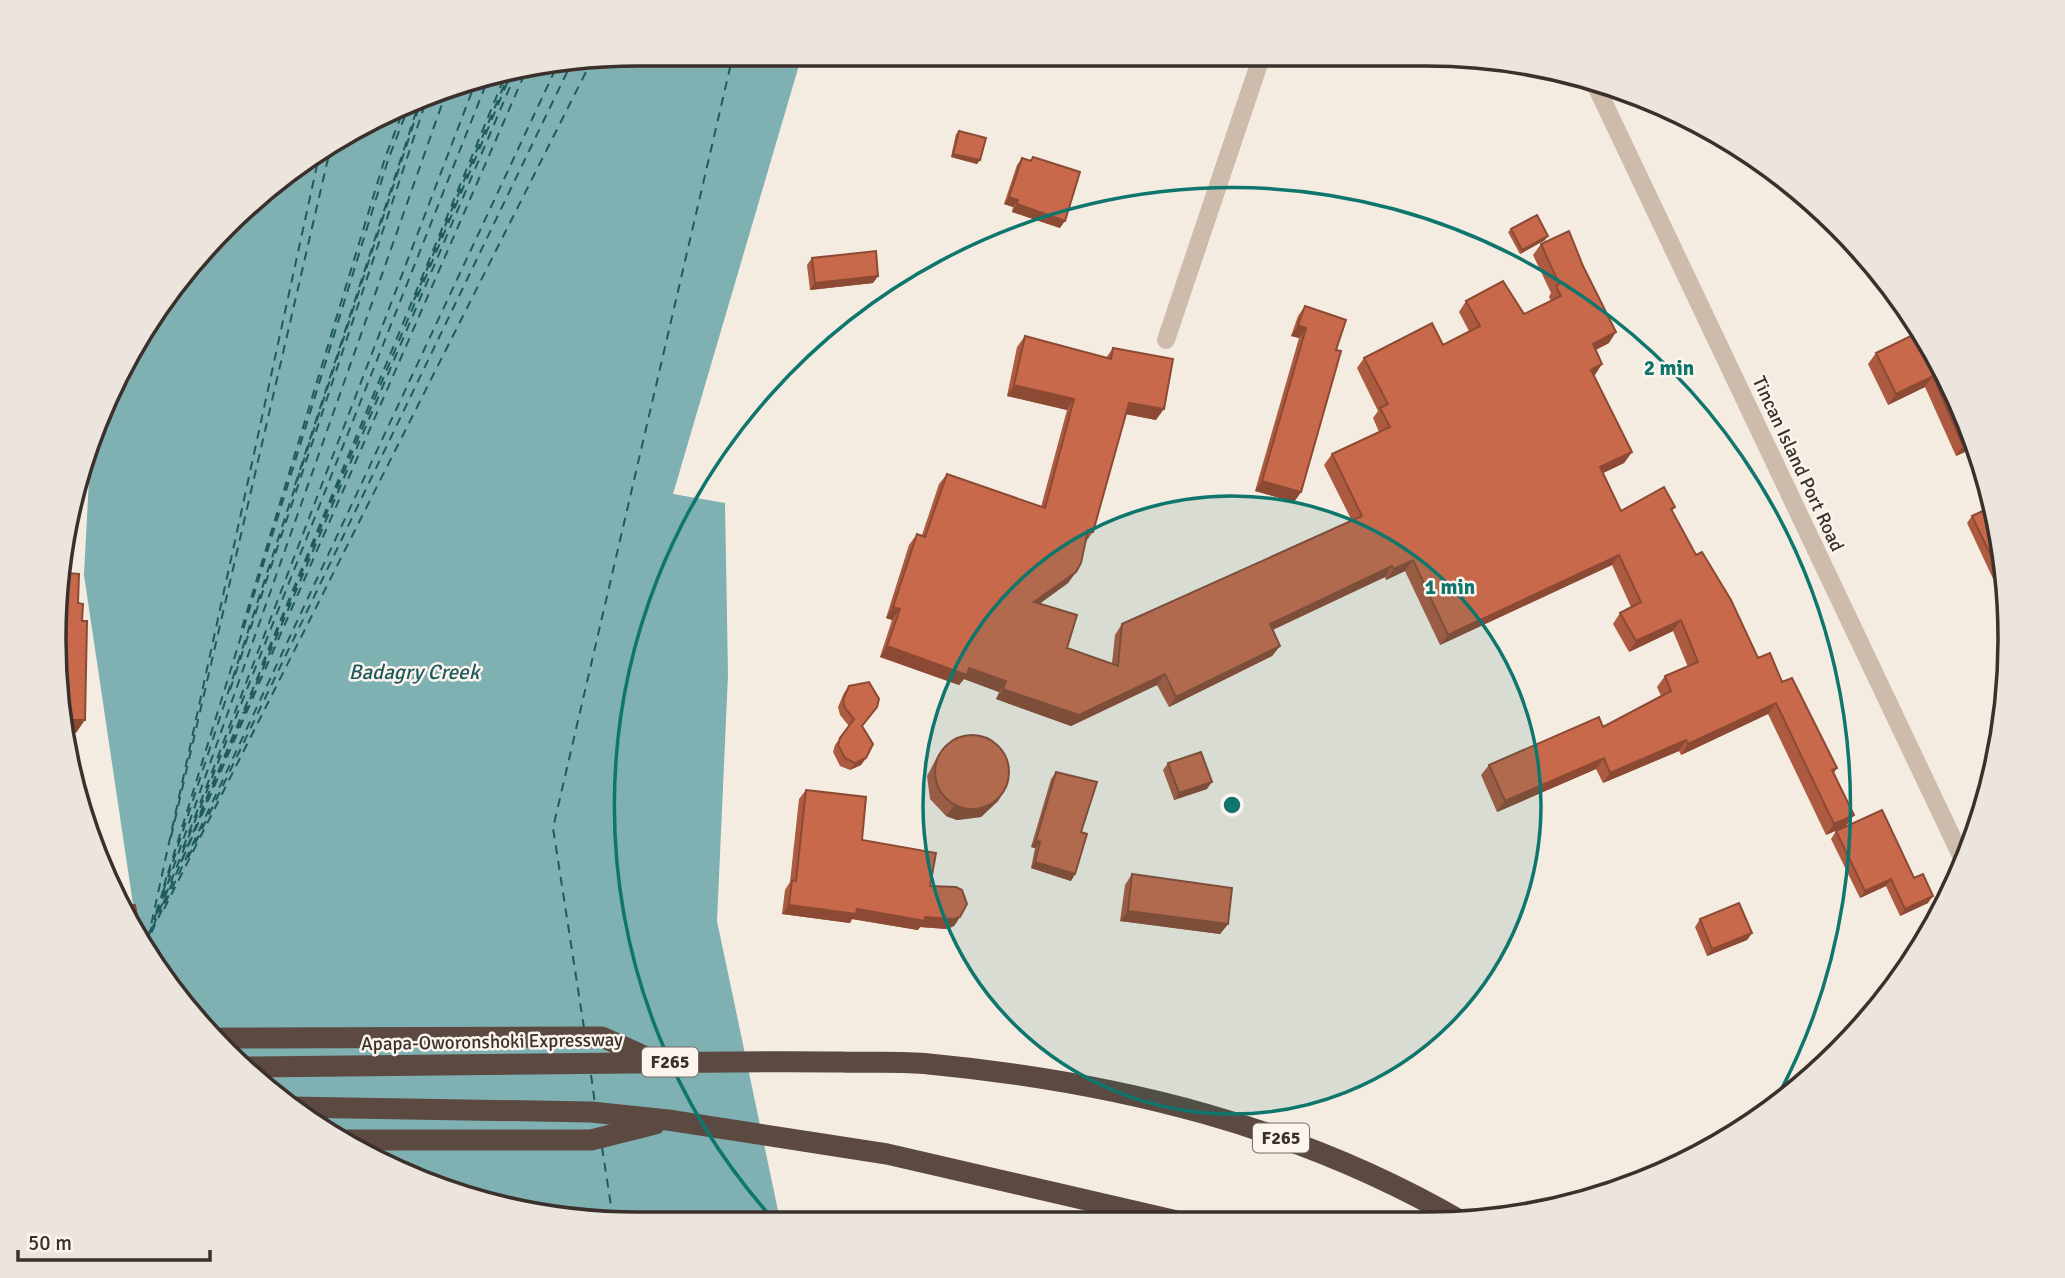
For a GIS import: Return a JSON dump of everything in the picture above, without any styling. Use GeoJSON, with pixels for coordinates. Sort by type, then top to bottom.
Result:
{"type":"FeatureCollection","features":[{"type":"Feature","properties":{"kind":"highway"},"geometry":{"type":"LineString","coordinates":[[229,1038],[602,1037],[658,1062]]}},
{"type":"Feature","properties":{"kind":"highway","name":"Apapa-Oworonshoki Expressway"},"geometry":{"type":"LineString","coordinates":[[261,1068],[658,1062],[927,1063],[1088,1086],[1187,1106],[1255,1127],[1444,1211]]}},
{"type":"Feature","properties":{"kind":"highway"},"geometry":{"type":"LineString","coordinates":[[310,1107],[591,1112],[668,1120],[887,1154],[1137,1212]]}},
{"type":"Feature","properties":{"kind":"highway"},"geometry":{"type":"LineString","coordinates":[[363,1140],[591,1140],[668,1120]]}},
{"type":"Feature","properties":{"kind":"street"},"geometry":{"type":"LineString","coordinates":[[1166,340],[1258,66]]}},
{"type":"Feature","properties":{"kind":"street","name":"Tincan Island Port Road"},"geometry":{"type":"LineString","coordinates":[[1600,94],[1958,850]]}},
{"type":"Feature","properties":{"kind":"water","name":"Badagry Creek"},"geometry":{"type":"Polygon","coordinates":[[[799,66],[673,494],[725,503],[728,675],[717,921],[778,1212],[639,1212],[564,1207],[491,1192],[455,1181],[420,1168],[353,1135],[290,1093],[234,1044],[185,988],[133,906],[84,575],[89,482],[110,420],[143,353],[185,290],[209,262],[234,234],[290,185],[353,143],[386,126],[420,110],[491,86],[564,71],[602,68],[799,66]]]}},
{"type":"Feature","properties":{"kind":"building"},"geometry":{"type":"Polygon","coordinates":[[[959,131],[986,138],[980,160],[953,154],[959,131]]]}},
{"type":"Feature","properties":{"kind":"building"},"geometry":{"type":"Polygon","coordinates":[[[1033,157],[1080,172],[1065,221],[1017,204],[1018,200],[1009,197],[1022,158],[1031,161],[1033,157]]]}},
{"type":"Feature","properties":{"kind":"building"},"geometry":{"type":"Polygon","coordinates":[[[1537,215],[1548,236],[1522,250],[1511,229],[1537,215]]]}},
{"type":"Feature","properties":{"kind":"building"},"geometry":{"type":"Polygon","coordinates":[[[1569,231],[1616,332],[1593,344],[1602,364],[1591,370],[1632,452],[1600,467],[1621,511],[1664,487],[1675,507],[1671,509],[1696,555],[1702,552],[1731,600],[1758,658],[1770,653],[1782,682],[1792,678],[1837,768],[1832,770],[1854,815],[1834,824],[1776,703],[1688,744],[1686,740],[1610,773],[1604,758],[1505,801],[1489,765],[1599,717],[1603,727],[1671,691],[1665,676],[1698,662],[1681,620],[1636,641],[1620,613],[1641,602],[1619,555],[1448,635],[1413,560],[1394,569],[1392,566],[1270,624],[1280,646],[1176,697],[1165,674],[1079,715],[1003,689],[1006,681],[969,668],[967,675],[887,646],[900,609],[893,607],[917,534],[925,537],[947,474],[1045,508],[1074,399],[1014,385],[1025,336],[1111,359],[1113,348],[1173,359],[1164,409],[1129,403],[1093,532],[1088,530],[1081,563],[1076,572],[1034,602],[1077,615],[1067,648],[1118,666],[1122,624],[1362,516],[1332,454],[1390,427],[1380,408],[1388,404],[1364,358],[1432,323],[1443,345],[1480,326],[1466,301],[1503,281],[1524,314],[1561,296],[1556,286],[1559,284],[1541,244],[1569,231]]]}},
{"type":"Feature","properties":{"kind":"building"},"geometry":{"type":"Polygon","coordinates":[[[876,251],[878,276],[815,283],[812,258],[876,251]]]}},
{"type":"Feature","properties":{"kind":"building"},"geometry":{"type":"Polygon","coordinates":[[[1305,306],[1346,320],[1336,350],[1341,351],[1301,492],[1262,481],[1306,328],[1298,325],[1305,306]]]}},
{"type":"Feature","properties":{"kind":"building"},"geometry":{"type":"Polygon","coordinates":[[[1911,336],[1939,386],[1964,445],[1933,376],[1896,394],[1876,353],[1911,336]]]}},
{"type":"Feature","properties":{"kind":"building"},"geometry":{"type":"Polygon","coordinates":[[[1983,511],[1993,561],[1972,516],[1983,511]]]}},
{"type":"Feature","properties":{"kind":"building"},"geometry":{"type":"Polygon","coordinates":[[[70,573],[79,574],[78,603],[83,604],[82,621],[87,621],[85,720],[72,720],[71,714],[66,639],[70,573]]]}},
{"type":"Feature","properties":{"kind":"building"},"geometry":{"type":"Polygon","coordinates":[[[869,682],[879,699],[877,707],[862,726],[873,744],[866,758],[855,763],[845,758],[838,745],[854,719],[845,708],[843,700],[849,686],[869,682]]]}},
{"type":"Feature","properties":{"kind":"building"},"geometry":{"type":"Polygon","coordinates":[[[972,735],[986,738],[998,746],[1006,758],[1009,772],[1006,786],[998,798],[986,806],[972,809],[958,806],[946,798],[938,786],[935,772],[938,758],[946,746],[958,738],[972,735]]]}},
{"type":"Feature","properties":{"kind":"building"},"geometry":{"type":"Polygon","coordinates":[[[1201,752],[1212,782],[1179,793],[1168,763],[1201,752]]]}},
{"type":"Feature","properties":{"kind":"building"},"geometry":{"type":"Polygon","coordinates":[[[1056,772],[1097,782],[1081,832],[1087,834],[1075,874],[1035,862],[1040,842],[1036,840],[1056,772]]]}},
{"type":"Feature","properties":{"kind":"building"},"geometry":{"type":"Polygon","coordinates":[[[806,790],[866,797],[862,840],[936,853],[930,886],[956,887],[962,890],[967,904],[960,917],[925,917],[925,921],[857,909],[856,914],[789,905],[792,880],[796,881],[806,790]]]}},
{"type":"Feature","properties":{"kind":"building"},"geometry":{"type":"Polygon","coordinates":[[[1882,810],[1914,878],[1923,874],[1933,896],[1905,909],[1891,879],[1865,891],[1836,831],[1882,810]]]}},
{"type":"Feature","properties":{"kind":"building"},"geometry":{"type":"Polygon","coordinates":[[[1132,874],[1232,888],[1228,924],[1128,911],[1132,874]]]}},
{"type":"Feature","properties":{"kind":"building"},"geometry":{"type":"Polygon","coordinates":[[[1739,903],[1752,933],[1712,949],[1700,919],[1739,903]]]}},
{"type":"Feature","properties":{"kind":"ferry route"},"geometry":{"type":"LineString","coordinates":[[584,1028],[553,828],[730,66]]}},
{"type":"Feature","properties":{"kind":"ferry route"},"geometry":{"type":"LineString","coordinates":[[164,909],[587,69]]}},
{"type":"Feature","properties":{"kind":"ferry route"},"geometry":{"type":"LineString","coordinates":[[188,858],[568,71]]}},
{"type":"Feature","properties":{"kind":"ferry route"},"geometry":{"type":"LineString","coordinates":[[150,936],[554,73]]}},
{"type":"Feature","properties":{"kind":"ferry route"},"geometry":{"type":"LineString","coordinates":[[163,904],[522,79]]}},
{"type":"Feature","properties":{"kind":"ferry route"},"geometry":{"type":"LineString","coordinates":[[200,817],[512,81]]}},
{"type":"Feature","properties":{"kind":"ferry route"},"geometry":{"type":"LineString","coordinates":[[244,710],[507,82]]}},
{"type":"Feature","properties":{"kind":"ferry route"},"geometry":{"type":"LineString","coordinates":[[414,300],[505,83]]}},
{"type":"Feature","properties":{"kind":"ferry route"},"geometry":{"type":"LineString","coordinates":[[262,665],[502,84]]}},
{"type":"Feature","properties":{"kind":"ferry route"},"geometry":{"type":"LineString","coordinates":[[153,927],[484,88]]}},
{"type":"Feature","properties":{"kind":"ferry route"},"geometry":{"type":"LineString","coordinates":[[183,848],[472,92]]}},
{"type":"Feature","properties":{"kind":"ferry route"},"geometry":{"type":"LineString","coordinates":[[157,914],[443,101]]}},
{"type":"Feature","properties":{"kind":"ferry route"},"geometry":{"type":"LineString","coordinates":[[230,690],[423,109]]}},
{"type":"Feature","properties":{"kind":"ferry route"},"geometry":{"type":"LineString","coordinates":[[163,892],[418,111]]}},
{"type":"Feature","properties":{"kind":"ferry route"},"geometry":{"type":"LineString","coordinates":[[295,485],[416,112]]}},
{"type":"Feature","properties":{"kind":"ferry route"},"geometry":{"type":"LineString","coordinates":[[168,873],[388,160],[404,117]]}},
{"type":"Feature","properties":{"kind":"ferry route"},"geometry":{"type":"LineString","coordinates":[[242,628],[385,158],[400,120]]}},
{"type":"Feature","properties":{"kind":"ferry route"},"geometry":{"type":"LineString","coordinates":[[171,837],[328,159]]}},
{"type":"Feature","properties":{"kind":"ferry route"},"geometry":{"type":"LineString","coordinates":[[149,935],[317,166]]}},
{"type":"Feature","properties":{"kind":"ferry route"},"geometry":{"type":"LineString","coordinates":[[218,772],[243,712]]}},
{"type":"Feature","properties":{"kind":"ferry route"},"geometry":{"type":"LineString","coordinates":[[200,814],[217,773]]}},
{"type":"Feature","properties":{"kind":"ferry route"},"geometry":{"type":"LineString","coordinates":[[181,862],[200,816]]}},
{"type":"Feature","properties":{"kind":"ferry route"},"geometry":{"type":"LineString","coordinates":[[164,886],[167,875]]}},
{"type":"Feature","properties":{"kind":"ferry route"},"geometry":{"type":"LineString","coordinates":[[156,913],[163,891]]}},
{"type":"Feature","properties":{"kind":"ferry route"},"geometry":{"type":"LineString","coordinates":[[149,935],[156,914]]}},
{"type":"Feature","properties":{"kind":"ferry route"},"geometry":{"type":"LineString","coordinates":[[591,1075],[595,1104]]}},
{"type":"Feature","properties":{"kind":"ferry route"},"geometry":{"type":"LineString","coordinates":[[602,1147],[612,1211]]}}]}
